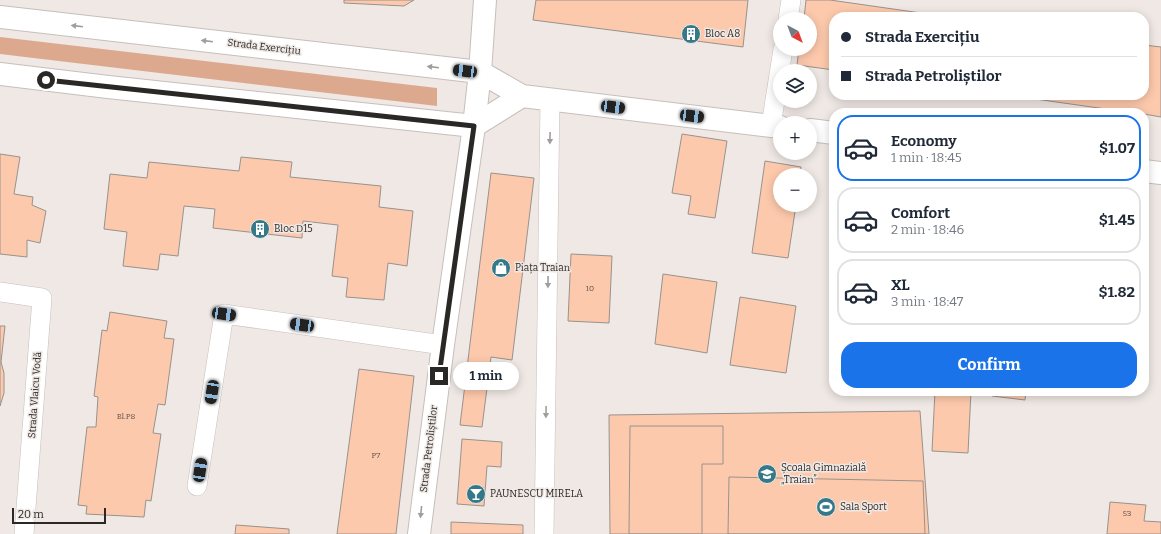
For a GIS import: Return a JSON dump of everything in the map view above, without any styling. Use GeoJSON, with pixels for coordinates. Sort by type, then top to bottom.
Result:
{"type":"FeatureCollection","features":[{"type":"Feature","properties":{"kind":"main road","name":"Strada Petroliștilor"},"geometry":{"type":"LineString","coordinates":[[419,534],[443,345],[474,126],[480,72],[485,0]]}},
{"type":"Feature","properties":{"kind":"main road","name":"Strada Exercițiu"},"geometry":{"type":"LineString","coordinates":[[0,17],[480,72],[522,96],[773,126]]}},
{"type":"Feature","properties":{"kind":"main road"},"geometry":{"type":"LineString","coordinates":[[0,74],[474,126],[522,96]]}},
{"type":"Feature","properties":{"kind":"main road"},"geometry":{"type":"LineString","coordinates":[[817,131],[829,132]]}},
{"type":"Feature","properties":{"kind":"main road"},"geometry":{"type":"LineString","coordinates":[[1149,172],[1161,173]]}},
{"type":"Feature","properties":{"kind":"lane"},"geometry":{"type":"LineString","coordinates":[[789,12],[791,0]]}},
{"type":"Feature","properties":{"kind":"lane"},"geometry":{"type":"LineString","coordinates":[[776,116],[782,56]]}},
{"type":"Feature","properties":{"kind":"lane"},"geometry":{"type":"LineString","coordinates":[[544,534],[550,99]]}},
{"type":"Feature","properties":{"kind":"lane","name":"Strada Vlaicu Vodă"},"geometry":{"type":"LineString","coordinates":[[0,292],[42,298],[24,534]]}},
{"type":"Feature","properties":{"kind":"lane"},"geometry":{"type":"LineString","coordinates":[[197,486],[224,314],[443,345]]}},
{"type":"Feature","properties":{"kind":"shaded area"},"geometry":{"type":"Polygon","coordinates":[[[0,37],[437,88],[437,106],[0,54],[0,37]]]}},
{"type":"Feature","properties":{"kind":"building"},"geometry":{"type":"Polygon","coordinates":[[[344,0],[414,0],[404,6],[344,3],[344,0]]]}},
{"type":"Feature","properties":{"kind":"building","name":"Bloc A8"},"geometry":{"type":"Polygon","coordinates":[[[536,0],[748,0],[743,47],[533,20],[536,0]]]}},
{"type":"Feature","properties":{"kind":"building"},"geometry":{"type":"Polygon","coordinates":[[[806,0],[830,0],[914,12],[829,12],[829,69],[817,68],[817,64],[797,64],[798,56],[817,56],[817,12],[805,12],[806,0]]]}},
{"type":"Feature","properties":{"kind":"building"},"geometry":{"type":"Polygon","coordinates":[[[1149,46],[1161,47],[1161,117],[1149,115],[1149,108],[1099,108],[1042,100],[1149,100],[1149,46]]]}},
{"type":"Feature","properties":{"kind":"building"},"geometry":{"type":"Polygon","coordinates":[[[682,134],[727,141],[715,218],[688,214],[691,196],[672,193],[682,134]]]}},
{"type":"Feature","properties":{"kind":"building"},"geometry":{"type":"Polygon","coordinates":[[[0,154],[20,157],[14,194],[33,197],[32,205],[46,211],[40,243],[27,240],[27,257],[0,254],[0,154]]]}},
{"type":"Feature","properties":{"kind":"building","name":"Bloc D15"},"geometry":{"type":"Polygon","coordinates":[[[241,157],[292,162],[290,177],[381,186],[379,207],[413,211],[407,266],[388,263],[384,300],[346,297],[348,278],[332,276],[338,225],[303,221],[302,238],[213,228],[215,209],[184,206],[178,256],[160,254],[158,270],[123,266],[127,232],[104,229],[110,174],[147,178],[149,162],[239,171],[241,157]]]}},
{"type":"Feature","properties":{"kind":"building"},"geometry":{"type":"Polygon","coordinates":[[[765,161],[801,167],[773,168],[773,212],[795,212],[788,258],[752,253],[765,161]]]}},
{"type":"Feature","properties":{"kind":"building","name":"Piața Traian"},"geometry":{"type":"Polygon","coordinates":[[[491,173],[534,178],[512,360],[491,357],[482,427],[460,425],[491,173]]]}},
{"type":"Feature","properties":{"kind":"building"},"geometry":{"type":"Polygon","coordinates":[[[571,254],[612,256],[609,323],[568,321],[571,254]]]}},
{"type":"Feature","properties":{"kind":"building"},"geometry":{"type":"Polygon","coordinates":[[[663,274],[717,282],[707,353],[655,344],[663,274]]]}},
{"type":"Feature","properties":{"kind":"building"},"geometry":{"type":"Polygon","coordinates":[[[740,297],[796,306],[786,373],[730,365],[740,297]]]}},
{"type":"Feature","properties":{"kind":"building"},"geometry":{"type":"Polygon","coordinates":[[[110,312],[167,321],[164,338],[174,339],[165,405],[158,404],[153,433],[161,434],[151,501],[146,500],[144,517],[86,514],[87,506],[78,505],[87,427],[96,427],[98,397],[94,396],[102,330],[107,331],[110,312]]]}},
{"type":"Feature","properties":{"kind":"building"},"geometry":{"type":"Polygon","coordinates":[[[0,326],[5,326],[1,362],[4,373],[4,393],[0,406],[0,326]]]}},
{"type":"Feature","properties":{"kind":"building"},"geometry":{"type":"Polygon","coordinates":[[[359,369],[414,376],[396,534],[337,534],[359,369]]]}},
{"type":"Feature","properties":{"kind":"building"},"geometry":{"type":"Polygon","coordinates":[[[935,396],[971,396],[968,453],[932,451],[935,396]]]}},
{"type":"Feature","properties":{"kind":"building"},"geometry":{"type":"Polygon","coordinates":[[[992,396],[1025,396],[1025,400],[992,396]]]}},
{"type":"Feature","properties":{"kind":"building","name":"Școala Gimnazială „Traian”"},"geometry":{"type":"Polygon","coordinates":[[[920,411],[929,534],[610,534],[609,415],[920,411]]]}},
{"type":"Feature","properties":{"kind":"building"},"geometry":{"type":"Polygon","coordinates":[[[630,426],[723,426],[723,464],[702,464],[702,534],[629,534],[630,426]]]}},
{"type":"Feature","properties":{"kind":"building"},"geometry":{"type":"Polygon","coordinates":[[[462,439],[502,442],[501,467],[487,466],[484,506],[457,504],[462,439]]]}},
{"type":"Feature","properties":{"kind":"building","name":"Sala Sport"},"geometry":{"type":"Polygon","coordinates":[[[729,477],[923,481],[925,534],[728,534],[729,477]]]}},
{"type":"Feature","properties":{"kind":"building"},"geometry":{"type":"Polygon","coordinates":[[[1110,502],[1146,505],[1144,521],[1161,522],[1161,534],[1107,534],[1110,502]]]}},
{"type":"Feature","properties":{"kind":"building"},"geometry":{"type":"Polygon","coordinates":[[[451,522],[523,525],[523,534],[451,534],[451,522]]]}},
{"type":"Feature","properties":{"kind":"building"},"geometry":{"type":"Polygon","coordinates":[[[236,525],[289,529],[289,534],[235,534],[236,525]]]}},
{"type":"Feature","properties":{"kind":"place","name":"Bloc A8"},"geometry":{"type":"Point","coordinates":[691,34]}},
{"type":"Feature","properties":{"kind":"place","name":"Bloc D15"},"geometry":{"type":"Point","coordinates":[260,229]}},
{"type":"Feature","properties":{"kind":"place","name":"Piața Traian"},"geometry":{"type":"Point","coordinates":[501,268]}},
{"type":"Feature","properties":{"kind":"place","name":"Școala Gimnazială „Traian”"},"geometry":{"type":"Point","coordinates":[767,474]}},
{"type":"Feature","properties":{"kind":"place","name":"PAUNESCU MIRELA"},"geometry":{"type":"Point","coordinates":[476,494]}},
{"type":"Feature","properties":{"kind":"place","name":"Sala Sport"},"geometry":{"type":"Point","coordinates":[826,507]}},
{"type":"Feature","properties":{"kind":"route"},"geometry":{"type":"LineString","coordinates":[[46,80],[474,126],[439,376]]}}]}
